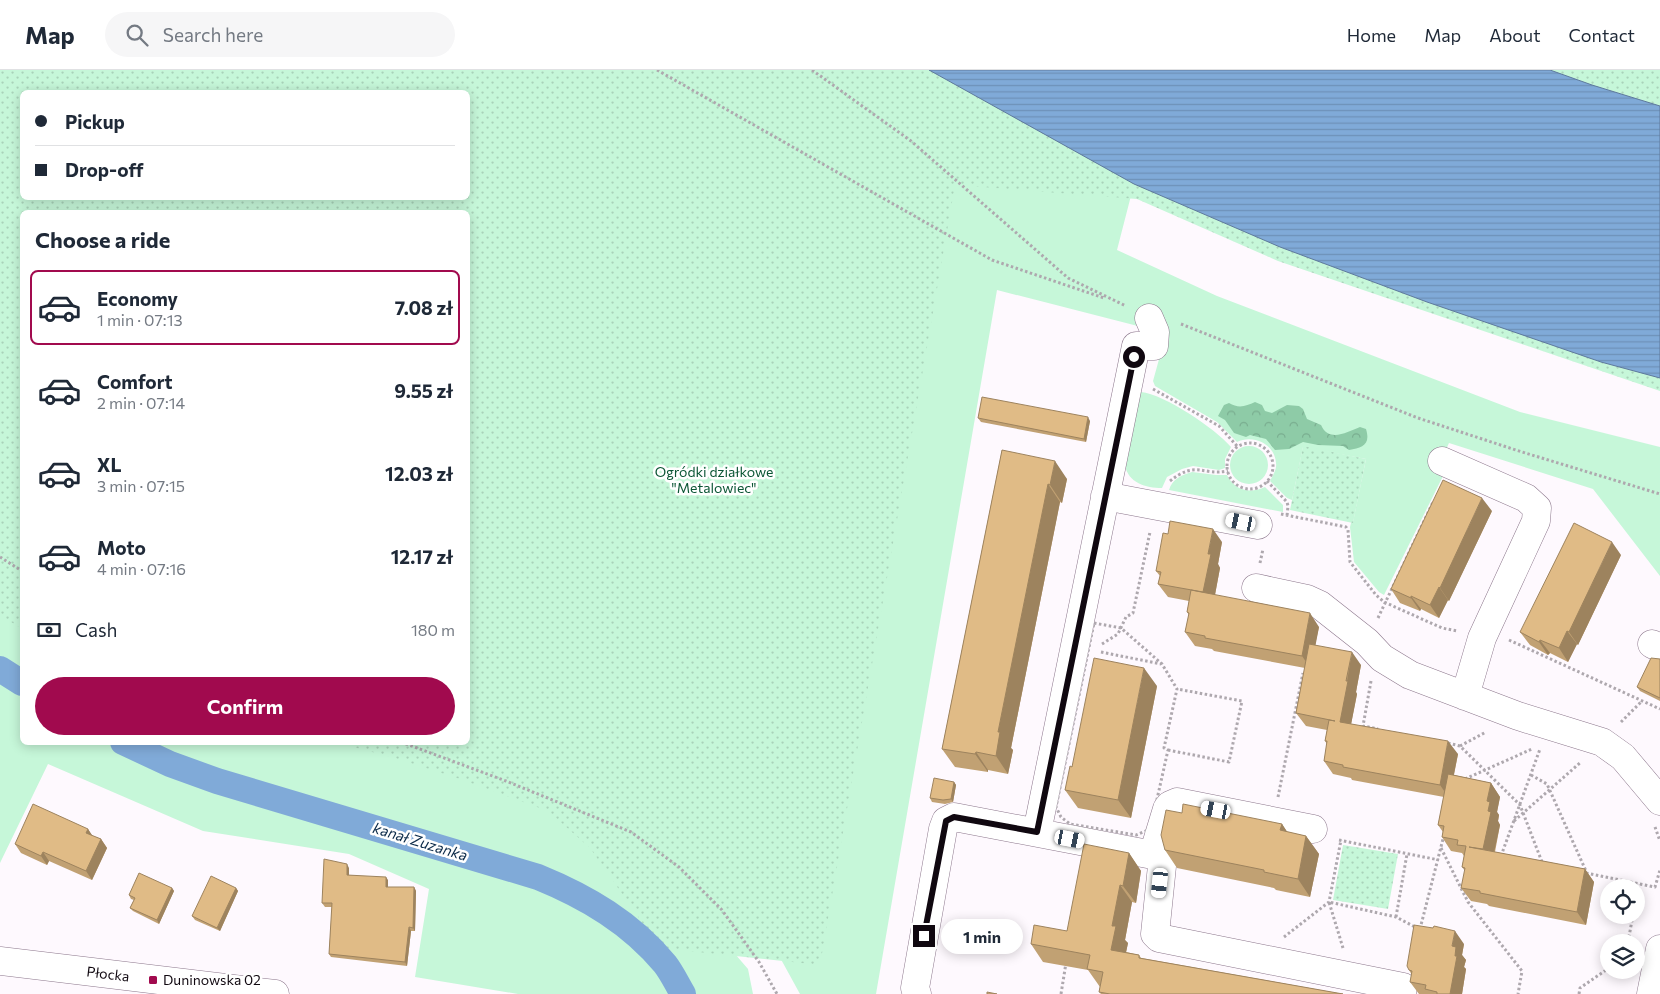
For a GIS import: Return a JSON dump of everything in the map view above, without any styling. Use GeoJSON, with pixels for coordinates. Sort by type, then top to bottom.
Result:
{"type":"FeatureCollection","features":[{"type":"Feature","properties":{"kind":"street"},"geometry":{"type":"LineString","coordinates":[[1037,832],[1136,346],[1154,346],[1155,332],[1137,314]]}},
{"type":"Feature","properties":{"kind":"street"},"geometry":{"type":"LineString","coordinates":[[1446,463],[1526,498],[1537,508],[1536,521],[1484,633],[1465,696]]}},
{"type":"Feature","properties":{"kind":"street"},"geometry":{"type":"LineString","coordinates":[[1105,496],[1268,519]]}},
{"type":"Feature","properties":{"kind":"street"},"geometry":{"type":"LineString","coordinates":[[1256,588],[1313,602],[1332,614],[1375,650],[1410,675],[1518,716],[1602,742],[1623,757],[1657,812]]}},
{"type":"Feature","properties":{"kind":"street"},"geometry":{"type":"LineString","coordinates":[[1153,855],[1167,809],[1177,802],[1313,830]]}},
{"type":"Feature","properties":{"kind":"street"},"geometry":{"type":"LineString","coordinates":[[917,994],[915,988],[943,830],[946,821],[954,817],[1153,855],[1159,859],[1162,866],[1155,934],[1159,938],[1403,987],[1402,994]]}},
{"type":"Feature","properties":{"kind":"street"},"geometry":{"type":"LineString","coordinates":[[1651,994],[1660,949]]}},
{"type":"Feature","properties":{"kind":"street","name":"Płocka"},"geometry":{"type":"LineString","coordinates":[[0,962],[275,994]]}},
{"type":"Feature","properties":{"kind":"path"},"geometry":{"type":"LineString","coordinates":[[657,70],[992,260],[1119,303],[1137,314]]}},
{"type":"Feature","properties":{"kind":"path"},"geometry":{"type":"LineString","coordinates":[[812,70],[911,141],[1068,278],[1137,314],[1161,318],[1179,324],[1418,418],[1660,494]]}},
{"type":"Feature","properties":{"kind":"path"},"geometry":{"type":"LineString","coordinates":[[1128,383],[1146,386],[1160,392],[1214,422],[1238,446]]}},
{"type":"Feature","properties":{"kind":"path"},"geometry":{"type":"LineString","coordinates":[[1246,443],[1261,445],[1267,450],[1273,464],[1273,471],[1267,482],[1250,489],[1236,484],[1230,478],[1228,471],[1229,456],[1238,446],[1246,443]]}},
{"type":"Feature","properties":{"kind":"path"},"geometry":{"type":"LineString","coordinates":[[1382,730],[1363,726],[1384,602],[1446,463]]}},
{"type":"Feature","properties":{"kind":"path"},"geometry":{"type":"LineString","coordinates":[[1102,645],[1118,634],[1126,617],[1133,613],[1156,504],[1169,482],[1178,474],[1199,469],[1217,472],[1228,471]]}},
{"type":"Feature","properties":{"kind":"path"},"geometry":{"type":"LineString","coordinates":[[1267,482],[1287,502],[1287,516]]}},
{"type":"Feature","properties":{"kind":"path"},"geometry":{"type":"LineString","coordinates":[[1268,519],[1287,516],[1346,527],[1348,530],[1350,562],[1376,595],[1384,602],[1442,628],[1484,633],[1660,710]]}},
{"type":"Feature","properties":{"kind":"path"},"geometry":{"type":"LineString","coordinates":[[0,557],[20,571]]}},
{"type":"Feature","properties":{"kind":"path"},"geometry":{"type":"LineString","coordinates":[[1168,750],[1151,826],[1146,831],[1130,834],[1070,824],[1058,813],[1056,802],[1094,623],[1122,628],[1162,664],[1177,689],[1164,748],[1230,762],[1242,701],[1177,689]]}},
{"type":"Feature","properties":{"kind":"path"},"geometry":{"type":"LineString","coordinates":[[1087,654],[1094,650],[1162,664]]}},
{"type":"Feature","properties":{"kind":"path"},"geometry":{"type":"LineString","coordinates":[[1273,822],[1303,672]]}},
{"type":"Feature","properties":{"kind":"path"},"geometry":{"type":"LineString","coordinates":[[1440,742],[1460,746],[1520,805],[1543,864],[1535,863]]}},
{"type":"Feature","properties":{"kind":"path"},"geometry":{"type":"LineString","coordinates":[[1460,782],[1542,744],[1501,856],[1510,858]]}},
{"type":"Feature","properties":{"kind":"path"},"geometry":{"type":"LineString","coordinates":[[409,745],[515,784],[631,832],[680,867],[722,910],[759,962],[777,994]]}},
{"type":"Feature","properties":{"kind":"path"},"geometry":{"type":"LineString","coordinates":[[1531,775],[1547,784],[1587,873]]}},
{"type":"Feature","properties":{"kind":"path"},"geometry":{"type":"LineString","coordinates":[[1657,812],[1660,841]]}},
{"type":"Feature","properties":{"kind":"path"},"geometry":{"type":"LineString","coordinates":[[1418,938],[1439,860],[1445,828]]}},
{"type":"Feature","properties":{"kind":"path"},"geometry":{"type":"LineString","coordinates":[[1313,830],[1341,840],[1439,860]]}},
{"type":"Feature","properties":{"kind":"path"},"geometry":{"type":"LineString","coordinates":[[1341,840],[1328,902],[1352,978]]}},
{"type":"Feature","properties":{"kind":"path"},"geometry":{"type":"LineString","coordinates":[[1441,848],[1468,902],[1522,971],[1518,994]]}},
{"type":"Feature","properties":{"kind":"path"},"geometry":{"type":"LineString","coordinates":[[1396,917],[1407,854]]}},
{"type":"Feature","properties":{"kind":"path"},"geometry":{"type":"LineString","coordinates":[[1645,885],[1655,887],[1660,870]]}},
{"type":"Feature","properties":{"kind":"path"},"geometry":{"type":"LineString","coordinates":[[1578,872],[1615,879]]}},
{"type":"Feature","properties":{"kind":"path"},"geometry":{"type":"LineString","coordinates":[[1328,902],[1396,917],[1420,929]]}},
{"type":"Feature","properties":{"kind":"path"},"geometry":{"type":"LineString","coordinates":[[1257,958],[1328,902]]}},
{"type":"Feature","properties":{"kind":"path"},"geometry":{"type":"LineString","coordinates":[[1061,994],[1067,956]]}},
{"type":"Feature","properties":{"kind":"path"},"geometry":{"type":"LineString","coordinates":[[1579,994],[1580,988],[1600,974]]}},
{"type":"Feature","properties":{"kind":"green space","name":"Ogródki działkowe \"Metalowiec\""},"geometry":{"type":"Polygon","coordinates":[[[0,70],[928,70],[1134,184],[1117,250],[1217,296],[1520,412],[1660,447],[1660,576],[1593,489],[1449,443],[1442,458],[1447,468],[1384,595],[1379,592],[1354,562],[1350,527],[1353,522],[1366,459],[1303,447],[1292,500],[1287,498],[1270,481],[1276,463],[1275,456],[1267,446],[1262,442],[1250,439],[1237,442],[1217,422],[1155,386],[1153,381],[1165,333],[997,290],[876,994],[800,994],[717,843],[470,743],[470,210],[22,210],[20,200],[470,200],[470,90],[20,90],[20,199],[0,70]]]}},
{"type":"Feature","properties":{"kind":"green space"},"geometry":{"type":"Polygon","coordinates":[[[0,70],[1660,70],[1660,391],[1278,261],[1137,199],[955,185],[820,965],[660,948],[590,848],[548,811],[460,779],[395,758],[346,745],[470,745],[470,210],[20,210],[20,628],[0,615],[0,70]]]}},
{"type":"Feature","properties":{"kind":"green space"},"geometry":{"type":"Polygon","coordinates":[[[1139,393],[1163,399],[1189,413],[1224,440],[1231,447],[1225,459],[1225,468],[1219,470],[1193,466],[1182,469],[1167,477],[1162,488],[1150,487],[1134,480],[1125,465],[1139,393]]]}},
{"type":"Feature","properties":{"kind":"green space"},"geometry":{"type":"Polygon","coordinates":[[[1255,402],[1262,405],[1265,411],[1272,413],[1287,405],[1299,406],[1303,409],[1307,419],[1321,425],[1324,430],[1333,435],[1339,435],[1360,427],[1366,429],[1366,442],[1361,447],[1349,450],[1343,446],[1303,442],[1289,449],[1275,450],[1266,439],[1250,435],[1246,437],[1234,433],[1225,420],[1218,416],[1224,405],[1229,403],[1245,406],[1255,402]]]}},
{"type":"Feature","properties":{"kind":"green space"},"geometry":{"type":"Polygon","coordinates":[[[1249,446],[1263,451],[1268,465],[1263,479],[1249,484],[1235,479],[1230,465],[1235,451],[1249,446]]]}},
{"type":"Feature","properties":{"kind":"green space"},"geometry":{"type":"Polygon","coordinates":[[[1303,446],[1366,459],[1353,523],[1290,510],[1303,446]]]}},
{"type":"Feature","properties":{"kind":"green space"},"geometry":{"type":"Polygon","coordinates":[[[1192,472],[1227,475],[1234,485],[1243,490],[1265,487],[1283,505],[1283,512],[1169,490],[1175,480],[1192,472]]]}},
{"type":"Feature","properties":{"kind":"green space"},"geometry":{"type":"Polygon","coordinates":[[[0,572],[20,585],[20,745],[379,745],[556,809],[659,866],[748,969],[753,994],[518,994],[415,977],[429,889],[349,854],[203,831],[48,764],[0,863],[0,572]]]}},
{"type":"Feature","properties":{"kind":"green space"},"geometry":{"type":"Polygon","coordinates":[[[1343,845],[1398,854],[1388,909],[1333,900],[1343,845]]]}},
{"type":"Feature","properties":{"kind":"water"},"geometry":{"type":"Polygon","coordinates":[[[929,70],[1550,70],[1660,106],[1660,378],[1601,362],[1427,302],[1280,247],[1134,184],[929,70]]]}},
{"type":"Feature","properties":{"kind":"building"},"geometry":{"type":"Polygon","coordinates":[[[982,397],[1088,417],[1084,439],[978,418],[982,397]]]}},
{"type":"Feature","properties":{"kind":"building"},"geometry":{"type":"Polygon","coordinates":[[[1002,450],[1055,461],[1050,485],[1048,484],[998,732],[1000,732],[996,756],[942,749],[1002,450]]]}},
{"type":"Feature","properties":{"kind":"building"},"geometry":{"type":"Polygon","coordinates":[[[1443,480],[1482,498],[1440,588],[1430,605],[1391,589],[1443,480]]]}},
{"type":"Feature","properties":{"kind":"building"},"geometry":{"type":"Polygon","coordinates":[[[1170,521],[1213,529],[1208,554],[1211,554],[1203,592],[1158,584],[1161,572],[1156,571],[1163,533],[1168,534],[1170,521]]]}},
{"type":"Feature","properties":{"kind":"building"},"geometry":{"type":"Polygon","coordinates":[[[1574,523],[1612,542],[1569,632],[1567,631],[1559,648],[1540,640],[1539,642],[1520,632],[1574,523]]]}},
{"type":"Feature","properties":{"kind":"building"},"geometry":{"type":"Polygon","coordinates":[[[1191,590],[1310,613],[1302,656],[1205,638],[1205,636],[1185,632],[1191,590]]]}},
{"type":"Feature","properties":{"kind":"building"},"geometry":{"type":"Polygon","coordinates":[[[1309,644],[1352,652],[1340,722],[1448,741],[1440,785],[1343,767],[1343,765],[1324,761],[1329,720],[1335,721],[1296,713],[1309,644]]]}},
{"type":"Feature","properties":{"kind":"building"},"geometry":{"type":"Polygon","coordinates":[[[1094,658],[1144,668],[1118,800],[1065,790],[1070,766],[1072,767],[1094,658]]]}},
{"type":"Feature","properties":{"kind":"building"},"geometry":{"type":"Polygon","coordinates":[[[1651,658],[1660,659],[1660,698],[1637,687],[1651,658]]]}},
{"type":"Feature","properties":{"kind":"building"},"geometry":{"type":"Polygon","coordinates":[[[1448,774],[1491,783],[1487,801],[1490,802],[1488,811],[1491,812],[1483,849],[1469,847],[1585,869],[1577,912],[1461,888],[1465,868],[1462,867],[1466,846],[1457,845],[1458,840],[1442,837],[1444,826],[1438,825],[1448,774]]]}},
{"type":"Feature","properties":{"kind":"building"},"geometry":{"type":"Polygon","coordinates":[[[934,778],[954,782],[951,799],[930,798],[934,778]]]}},
{"type":"Feature","properties":{"kind":"building"},"geometry":{"type":"Polygon","coordinates":[[[33,804],[88,829],[86,833],[101,839],[86,871],[43,852],[41,856],[15,844],[33,804]]]}},
{"type":"Feature","properties":{"kind":"building"},"geometry":{"type":"Polygon","coordinates":[[[1183,804],[1282,824],[1280,830],[1306,836],[1298,879],[1264,872],[1264,870],[1165,850],[1161,835],[1166,810],[1182,813],[1183,804]]]}},
{"type":"Feature","properties":{"kind":"building"},"geometry":{"type":"Polygon","coordinates":[[[1084,844],[1129,853],[1123,886],[1120,885],[1112,926],[1116,926],[1111,950],[1139,955],[1139,958],[1343,994],[1110,994],[1099,992],[1103,972],[1087,969],[1090,955],[1031,944],[1034,925],[1067,931],[1084,844]]]}},
{"type":"Feature","properties":{"kind":"building"},"geometry":{"type":"Polygon","coordinates":[[[324,859],[347,864],[347,875],[386,877],[386,887],[414,887],[413,928],[409,927],[405,962],[329,954],[332,903],[322,903],[324,859]]]}},
{"type":"Feature","properties":{"kind":"building"},"geometry":{"type":"Polygon","coordinates":[[[139,873],[172,888],[157,920],[130,908],[135,898],[129,895],[139,873]]]}},
{"type":"Feature","properties":{"kind":"building"},"geometry":{"type":"Polygon","coordinates":[[[211,876],[236,888],[217,928],[192,916],[211,876]]]}},
{"type":"Feature","properties":{"kind":"building"},"geometry":{"type":"Polygon","coordinates":[[[1414,925],[1433,928],[1434,926],[1455,931],[1452,946],[1456,947],[1455,956],[1457,956],[1450,994],[1437,994],[1437,992],[1425,989],[1426,985],[1410,982],[1412,971],[1407,966],[1414,925]]]}},
{"type":"Feature","properties":{"kind":"waterway","name":"kanał Zuzanka"},"geometry":{"type":"LineString","coordinates":[[0,669],[20,682]]}},
{"type":"Feature","properties":{"kind":"waterway","name":"kanał Zuzanka"},"geometry":{"type":"LineString","coordinates":[[129,745],[170,764],[217,781],[538,877],[574,893],[607,913],[638,936],[665,964],[683,994]]}},
{"type":"Feature","properties":{"kind":"place","name":"Duninowska 02"},"geometry":{"type":"Point","coordinates":[153,980]}},
{"type":"Feature","properties":{"kind":"route"},"geometry":{"type":"LineString","coordinates":[[924,936],[944,825],[949,818],[954,817],[1037,832],[1134,357]]}}]}
